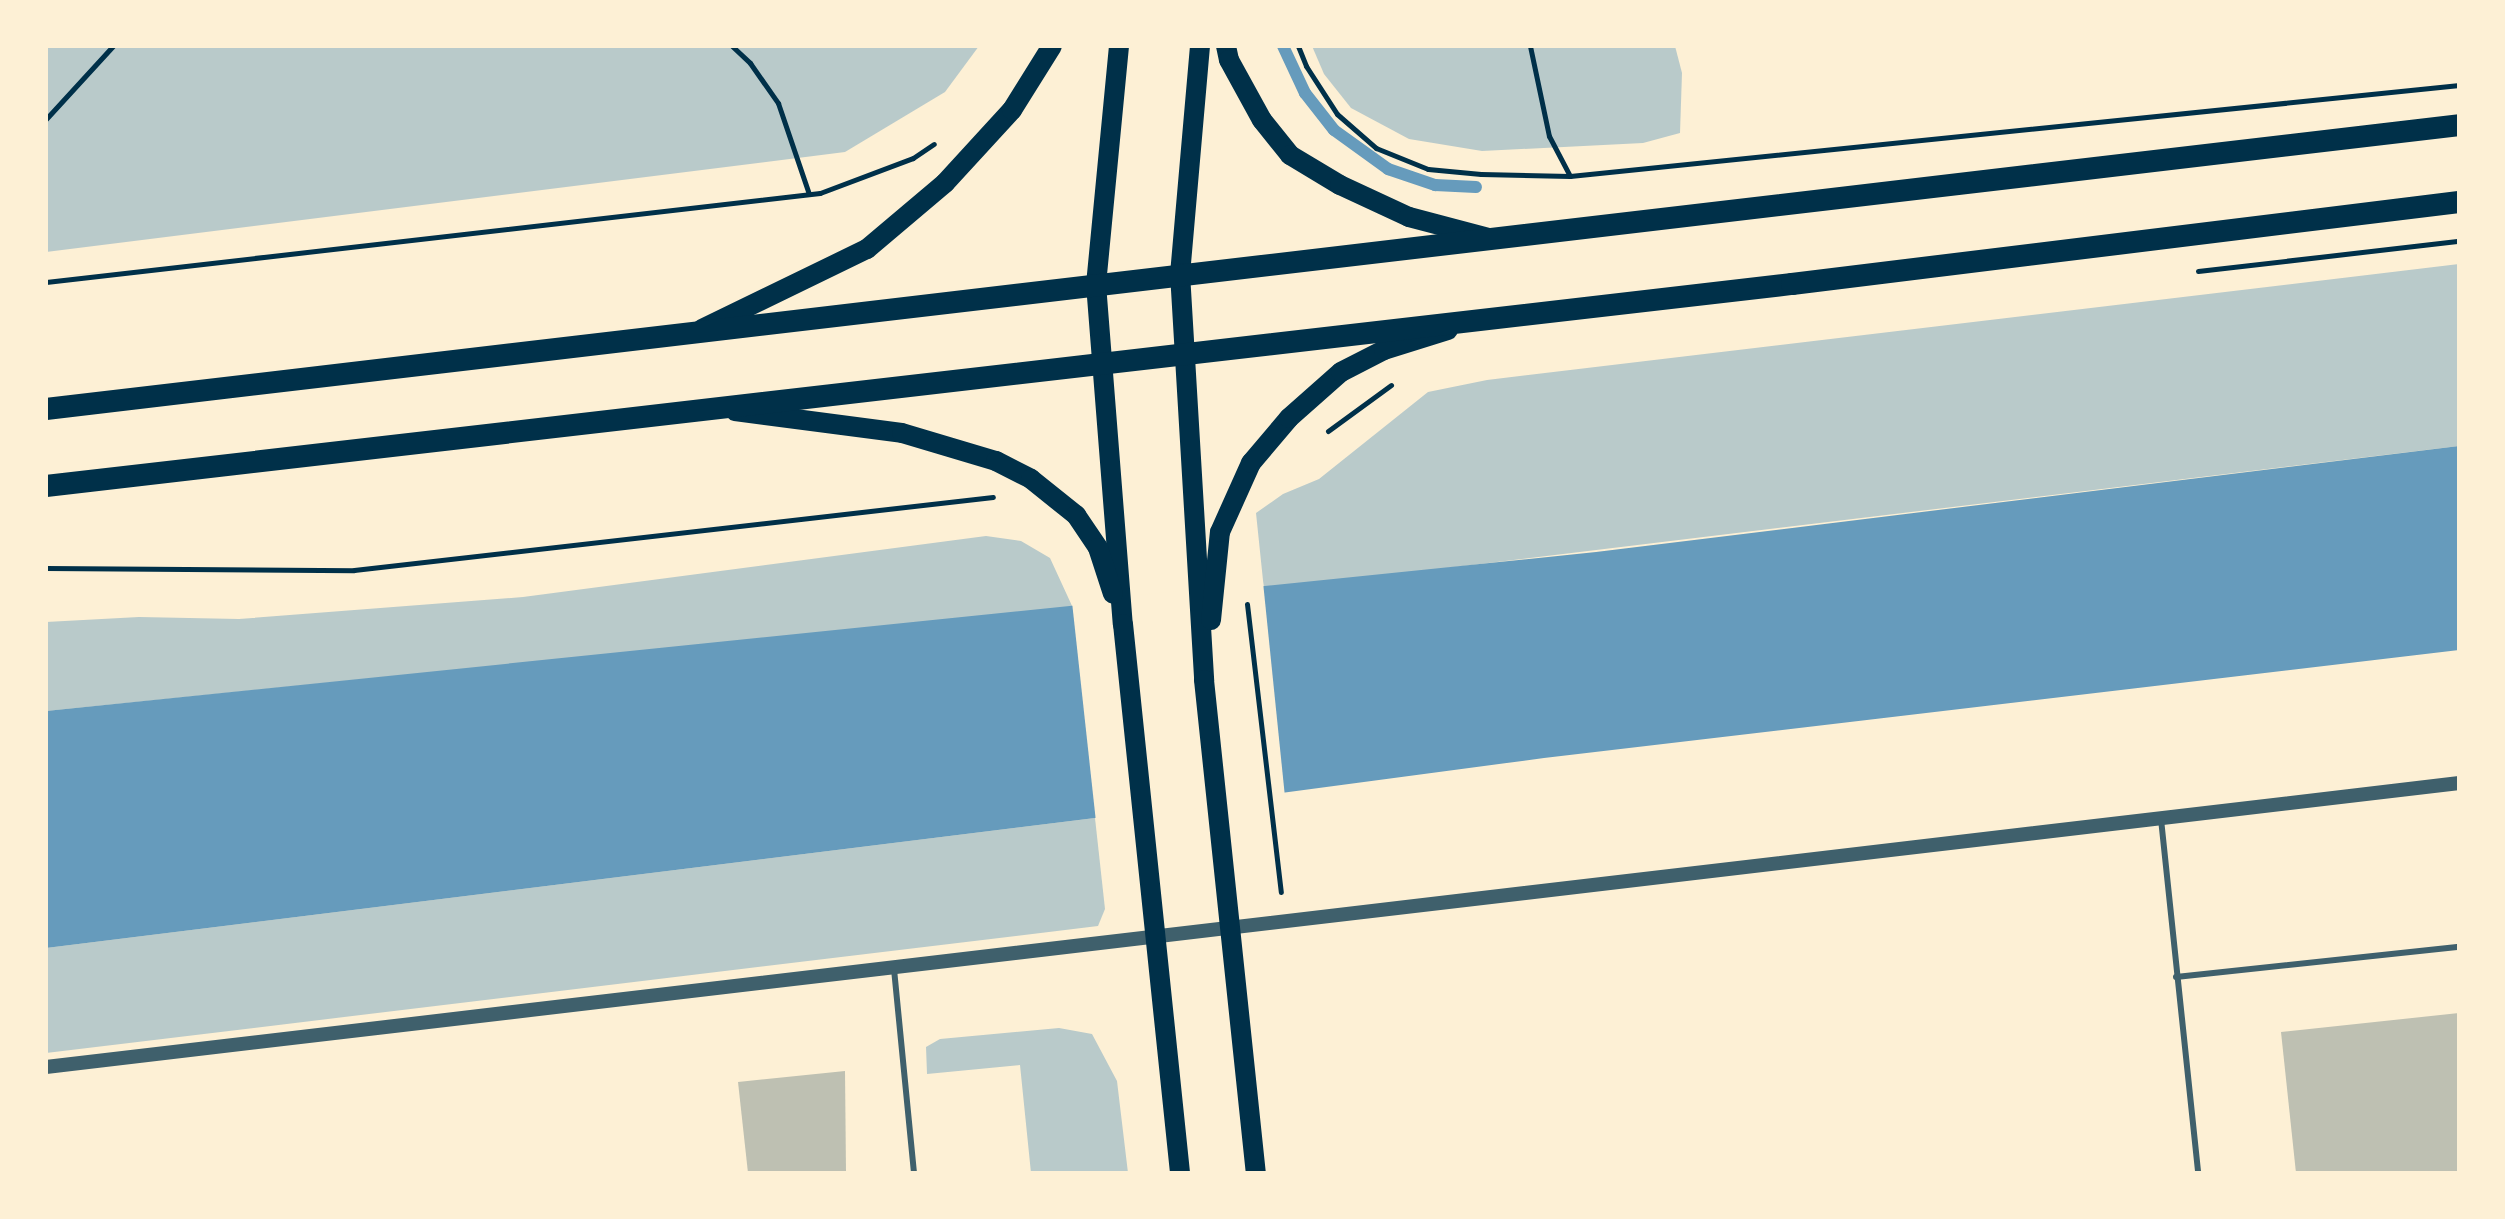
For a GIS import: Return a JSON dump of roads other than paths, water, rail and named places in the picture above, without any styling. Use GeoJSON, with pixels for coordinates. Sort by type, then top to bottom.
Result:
{"type":"FeatureCollection","features":[{"type":"Feature","properties":{"kind":"highway"},"geometry":{"type":"LineString","coordinates":[[46,409],[1180,273],[2459,125]]}},
{"type":"Feature","properties":{"kind":"highway"},"geometry":{"type":"LineString","coordinates":[[46,486],[1481,320],[2459,202]]}},
{"type":"Feature","properties":{"kind":"main road"},"geometry":{"type":"LineString","coordinates":[[696,331],[867,249],[945,183],[1012,110],[1052,46]]}},
{"type":"Feature","properties":{"kind":"main road"},"geometry":{"type":"LineString","coordinates":[[1119,46],[1096,284],[1123,624],[1180,1173]]}},
{"type":"Feature","properties":{"kind":"main road"},"geometry":{"type":"LineString","coordinates":[[1200,46],[1180,273],[1204,680],[1256,1173]]}},
{"type":"Feature","properties":{"kind":"main road"},"geometry":{"type":"LineString","coordinates":[[1226,46],[1229,60],[1262,120],[1290,155],[1340,185],[1409,217],[1493,239]]}},
{"type":"Feature","properties":{"kind":"main road"},"geometry":{"type":"LineString","coordinates":[[1204,680],[1220,532],[1251,463],[1289,418],[1341,372],[1384,350],[1481,320]]}},
{"type":"Feature","properties":{"kind":"main road"},"geometry":{"type":"LineString","coordinates":[[715,409],[902,433],[996,461],[1048,491],[1076,515],[1098,548],[1123,624]]}},
{"type":"Feature","properties":{"kind":"street"},"geometry":{"type":"LineString","coordinates":[[46,1067],[2459,783]]}},
{"type":"Feature","properties":{"kind":"lane"},"geometry":{"type":"LineString","coordinates":[[2161,817],[2198,1173]]}},
{"type":"Feature","properties":{"kind":"lane"},"geometry":{"type":"LineString","coordinates":[[2176,977],[2459,947]]}},
{"type":"Feature","properties":{"kind":"lane"},"geometry":{"type":"LineString","coordinates":[[894,966],[914,1173]]}},
{"type":"Feature","properties":{"kind":"water"},"geometry":{"type":"Polygon","coordinates":[[[2459,446],[2459,650],[1544,758],[1095,818],[46,948],[46,711],[1596,552],[2459,446]]]}},
{"type":"Feature","properties":{"kind":"waterway"},"geometry":{"type":"LineString","coordinates":[[1283,46],[1305,93],[1334,130],[1388,169],[1435,185],[1476,187]]}}]}
